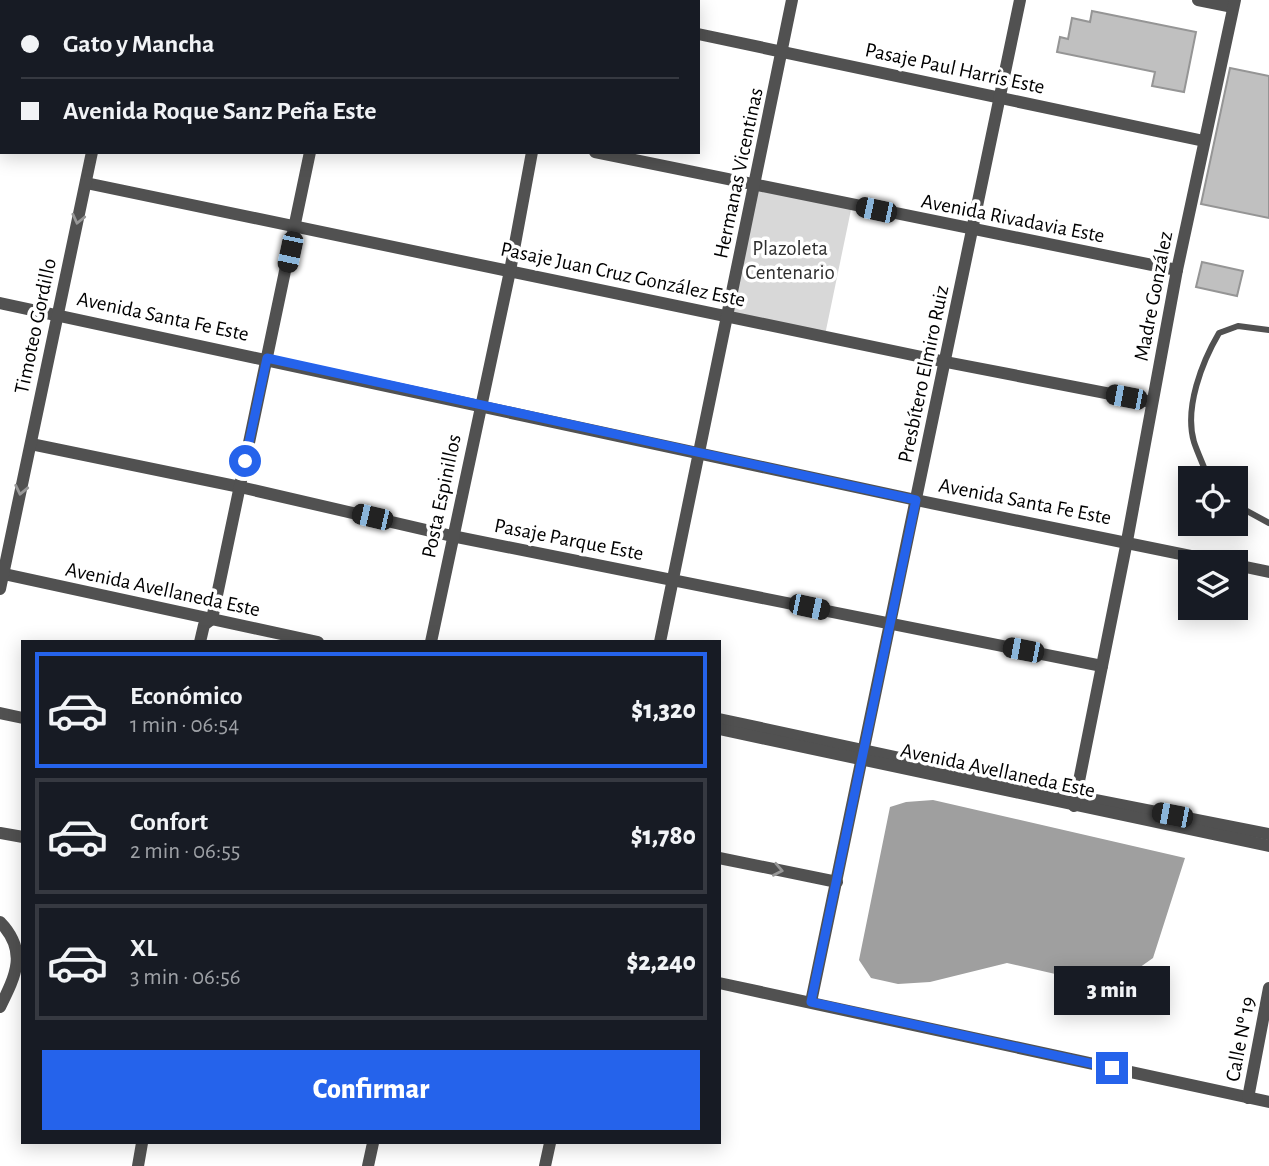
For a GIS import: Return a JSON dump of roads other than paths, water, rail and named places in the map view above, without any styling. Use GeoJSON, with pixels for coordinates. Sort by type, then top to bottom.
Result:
{"type":"FeatureCollection","features":[{"type":"Feature","properties":{"kind":"street","name":"Hermanas Vicentinas"},"geometry":{"type":"LineString","coordinates":[[660,640],[792,0]]}},
{"type":"Feature","properties":{"kind":"street","name":"Presbítero Elmiro Ruiz"},"geometry":{"type":"LineString","coordinates":[[811,1002],[1020,0]]}},
{"type":"Feature","properties":{"kind":"street"},"geometry":{"type":"LineString","coordinates":[[1198,0],[1234,4]]}},
{"type":"Feature","properties":{"kind":"street","name":"Madre González"},"geometry":{"type":"LineString","coordinates":[[1075,801],[1177,270],[1234,4]]}},
{"type":"Feature","properties":{"kind":"street","name":"Pasaje Paul Harris Este"},"geometry":{"type":"LineString","coordinates":[[700,34],[1204,141]]}},
{"type":"Feature","properties":{"kind":"street","name":"Timoteo Gordillo"},"geometry":{"type":"LineString","coordinates":[[0,589],[92,154]]}},
{"type":"Feature","properties":{"kind":"street"},"geometry":{"type":"LineString","coordinates":[[200,640],[204,625],[212,620],[310,154]]}},
{"type":"Feature","properties":{"kind":"street","name":"Posta Espinillos"},"geometry":{"type":"LineString","coordinates":[[431,640],[510,271],[532,154]]}},
{"type":"Feature","properties":{"kind":"street","name":"Avenida Rivadavia Este"},"geometry":{"type":"LineString","coordinates":[[605,154],[1177,270]]}},
{"type":"Feature","properties":{"kind":"street","name":"Pasaje Juan Cruz González Este"},"geometry":{"type":"LineString","coordinates":[[86,183],[946,362],[1152,402]]}},
{"type":"Feature","properties":{"kind":"street","name":"Avenida Santa Fe Este"},"geometry":{"type":"LineString","coordinates":[[0,303],[267,358],[916,500],[1178,553]]}},
{"type":"Feature","properties":{"kind":"street","name":"Pasaje Parque Este"},"geometry":{"type":"LineString","coordinates":[[30,444],[240,487],[452,536],[1102,666]]}},
{"type":"Feature","properties":{"kind":"street"},"geometry":{"type":"LineString","coordinates":[[1248,568],[1269,572]]}},
{"type":"Feature","properties":{"kind":"street","name":"Avenida Avellaneda Este"},"geometry":{"type":"LineString","coordinates":[[2,573],[308,640]]}},
{"type":"Feature","properties":{"kind":"street"},"geometry":{"type":"LineString","coordinates":[[0,713],[21,718]]}},
{"type":"Feature","properties":{"kind":"street","name":"Avenida Avellaneda Este"},"geometry":{"type":"LineString","coordinates":[[721,720],[863,756]]}},
{"type":"Feature","properties":{"kind":"street","name":"Avenida Avellaneda Este"},"geometry":{"type":"LineString","coordinates":[[721,729],[1075,801],[1269,846]]}},
{"type":"Feature","properties":{"kind":"street","name":"Avenida Avellaneda Este"},"geometry":{"type":"LineString","coordinates":[[1075,801],[1269,834]]}},
{"type":"Feature","properties":{"kind":"street"},"geometry":{"type":"LineString","coordinates":[[0,832],[21,837]]}},
{"type":"Feature","properties":{"kind":"street"},"geometry":{"type":"LineString","coordinates":[[721,858],[837,882]]}},
{"type":"Feature","properties":{"kind":"street"},"geometry":{"type":"LineString","coordinates":[[0,923],[11,934],[17,958],[15,976],[0,1006]]}},
{"type":"Feature","properties":{"kind":"street"},"geometry":{"type":"LineString","coordinates":[[0,943],[11,934]]}},
{"type":"Feature","properties":{"kind":"street"},"geometry":{"type":"LineString","coordinates":[[721,983],[1269,1102]]}},
{"type":"Feature","properties":{"kind":"street","name":"Calle Nº 19"},"geometry":{"type":"LineString","coordinates":[[1248,1098],[1269,988]]}},
{"type":"Feature","properties":{"kind":"street"},"geometry":{"type":"LineString","coordinates":[[138,1166],[142,1144]]}},
{"type":"Feature","properties":{"kind":"street"},"geometry":{"type":"LineString","coordinates":[[368,1166],[373,1144]]}},
{"type":"Feature","properties":{"kind":"street"},"geometry":{"type":"LineString","coordinates":[[545,1166],[550,1144]]}},
{"type":"Feature","properties":{"kind":"lane"},"geometry":{"type":"LineString","coordinates":[[1204,466],[1193,440],[1193,401],[1210,348],[1219,332],[1238,326],[1269,330]]}},
{"type":"Feature","properties":{"kind":"lane"},"geometry":{"type":"LineString","coordinates":[[1248,512],[1269,523]]}},
{"type":"Feature","properties":{"kind":"park label","name":"Plazoleta Centenario"},"geometry":{"type":"Point","coordinates":[790,260]}}]}
